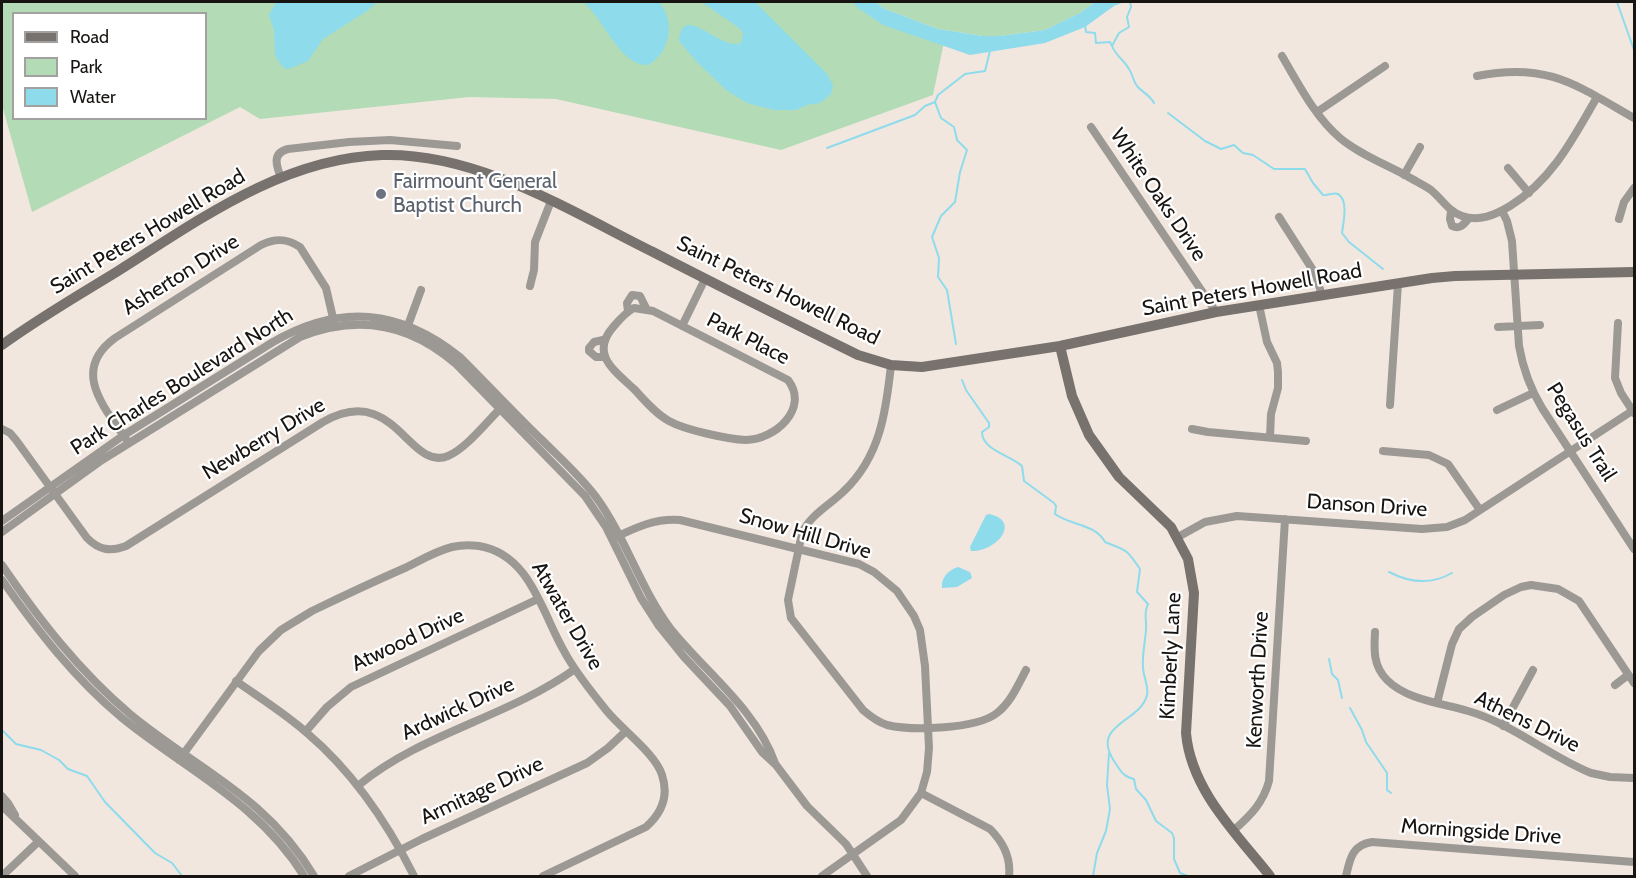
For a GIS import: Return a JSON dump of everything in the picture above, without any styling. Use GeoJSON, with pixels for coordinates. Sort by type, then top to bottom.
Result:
{"type":"FeatureCollection","features":[{"type":"Feature","properties":{"kind":"main road","name":"Saint Peters Howell Road"},"geometry":{"type":"LineString","coordinates":[[2,345],[214,210],[281,178],[327,163],[381,155],[424,158],[480,170],[551,201],[858,355],[891,365],[922,368],[1060,346],[1216,312],[1444,277],[1635,272]]}},
{"type":"Feature","properties":{"kind":"main road","name":"Kimberly Lane"},"geometry":{"type":"LineString","coordinates":[[1060,346],[1072,396],[1089,435],[1119,477],[1163,518],[1178,537],[1191,570],[1194,592],[1187,711],[1187,744],[1192,766],[1202,787],[1270,876]]}},
{"type":"Feature","properties":{"kind":"street"},"geometry":{"type":"LineString","coordinates":[[1282,56],[1317,112],[1344,141],[1430,190],[1451,211],[1469,218],[1485,218],[1502,211],[1529,193],[1554,167],[1597,97]]}},
{"type":"Feature","properties":{"kind":"street"},"geometry":{"type":"LineString","coordinates":[[1317,112],[1385,66]]}},
{"type":"Feature","properties":{"kind":"street"},"geometry":{"type":"LineString","coordinates":[[1477,76],[1509,70],[1546,74],[1564,79],[1635,118]]}},
{"type":"Feature","properties":{"kind":"street","name":"White Oaks Drive"},"geometry":{"type":"LineString","coordinates":[[1091,127],[1216,312]]}},
{"type":"Feature","properties":{"kind":"street"},"geometry":{"type":"LineString","coordinates":[[281,178],[276,165],[276,156],[288,149],[390,140],[457,146]]}},
{"type":"Feature","properties":{"kind":"street"},"geometry":{"type":"LineString","coordinates":[[1404,175],[1420,147]]}},
{"type":"Feature","properties":{"kind":"street"},"geometry":{"type":"LineString","coordinates":[[1508,168],[1529,193]]}},
{"type":"Feature","properties":{"kind":"street"},"geometry":{"type":"LineString","coordinates":[[1619,219],[1624,202],[1635,188]]}},
{"type":"Feature","properties":{"kind":"street"},"geometry":{"type":"LineString","coordinates":[[530,286],[534,270],[535,242],[551,201]]}},
{"type":"Feature","properties":{"kind":"street"},"geometry":{"type":"LineString","coordinates":[[1451,211],[1452,226],[1457,228],[1469,218]]}},
{"type":"Feature","properties":{"kind":"street","name":"Pegasus Trail"},"geometry":{"type":"LineString","coordinates":[[1502,211],[1512,241],[1522,361],[1533,393],[1635,549]]}},
{"type":"Feature","properties":{"kind":"street"},"geometry":{"type":"LineString","coordinates":[[1279,217],[1316,275],[1322,296]]}},
{"type":"Feature","properties":{"kind":"street","name":"Asherton Drive"},"geometry":{"type":"LineString","coordinates":[[129,442],[94,388],[95,363],[102,349],[115,338],[261,245],[280,240],[294,242],[300,247],[321,278],[329,298],[334,322]]}},
{"type":"Feature","properties":{"kind":"street","name":"Park Place"},"geometry":{"type":"LineString","coordinates":[[682,326],[705,279]]}},
{"type":"Feature","properties":{"kind":"street"},"geometry":{"type":"LineString","coordinates":[[1390,405],[1398,284]]}},
{"type":"Feature","properties":{"kind":"street"},"geometry":{"type":"LineString","coordinates":[[407,329],[421,290]]}},
{"type":"Feature","properties":{"kind":"street","name":"Park Place"},"geometry":{"type":"LineString","coordinates":[[632,295],[640,296],[646,308],[788,380],[795,390],[795,403],[789,416],[778,429],[754,440],[737,440],[673,424],[660,416],[604,357],[596,357],[589,351],[594,342],[603,340],[628,311],[627,303],[632,295]]}},
{"type":"Feature","properties":{"kind":"street"},"geometry":{"type":"LineString","coordinates":[[1259,305],[1267,342],[1277,363],[1278,372],[1278,388],[1271,414],[1270,437]]}},
{"type":"Feature","properties":{"kind":"street"},"geometry":{"type":"LineString","coordinates":[[628,311],[634,308],[646,308]]}},
{"type":"Feature","properties":{"kind":"street","name":"Park Charles Boulevard North"},"geometry":{"type":"LineString","coordinates":[[2,532],[129,442],[288,342],[334,322]]}},
{"type":"Feature","properties":{"kind":"street","name":"Park Charles Boulevard North"},"geometry":{"type":"LineString","coordinates":[[2,521],[124,435],[286,334],[311,323],[334,322],[407,329],[446,356],[503,406],[576,486],[616,538],[675,640],[752,722],[770,747],[776,765],[807,806],[854,854],[867,876]]}},
{"type":"Feature","properties":{"kind":"street"},"geometry":{"type":"LineString","coordinates":[[1618,322],[1615,378],[1633,412]]}},
{"type":"Feature","properties":{"kind":"street"},"geometry":{"type":"LineString","coordinates":[[1498,327],[1540,325]]}},
{"type":"Feature","properties":{"kind":"street"},"geometry":{"type":"LineString","coordinates":[[603,340],[604,357]]}},
{"type":"Feature","properties":{"kind":"street"},"geometry":{"type":"LineString","coordinates":[[891,365],[883,425],[870,459],[846,490],[806,525],[788,600],[791,618],[856,702],[872,718],[881,723],[900,727],[928,727],[967,724],[990,718],[1010,700],[1026,670]]}},
{"type":"Feature","properties":{"kind":"street"},"geometry":{"type":"LineString","coordinates":[[1497,410],[1533,393]]}},
{"type":"Feature","properties":{"kind":"street","name":"Newberry Drive"},"geometry":{"type":"LineString","coordinates":[[2,429],[16,440],[87,538],[100,548],[113,550],[126,546],[340,413],[357,411],[375,414],[392,423],[420,451],[434,457],[443,457],[459,449],[503,406]]}},
{"type":"Feature","properties":{"kind":"street","name":"Danson Drive"},"geometry":{"type":"LineString","coordinates":[[1178,537],[1205,522],[1226,516],[1436,529],[1456,524],[1633,412]]}},
{"type":"Feature","properties":{"kind":"street"},"geometry":{"type":"LineString","coordinates":[[1192,429],[1306,441]]}},
{"type":"Feature","properties":{"kind":"street"},"geometry":{"type":"LineString","coordinates":[[1383,451],[1429,455],[1448,464],[1480,510]]}},
{"type":"Feature","properties":{"kind":"street","name":"Snow Hill Drive"},"geometry":{"type":"LineString","coordinates":[[616,538],[653,521],[680,519],[859,564],[874,572],[897,591],[905,602],[917,623],[923,646],[929,761],[921,793],[901,819],[822,876]]}},
{"type":"Feature","properties":{"kind":"street","name":"Kenworth Drive"},"geometry":{"type":"LineString","coordinates":[[1234,830],[1256,810],[1269,781],[1285,519]]}},
{"type":"Feature","properties":{"kind":"street","name":"Atwater Drive"},"geometry":{"type":"LineString","coordinates":[[182,756],[248,663],[270,640],[304,615],[442,550],[480,546],[504,554],[522,571],[554,634],[575,669],[611,717],[658,764],[662,773],[665,795],[660,813],[646,827],[543,876]]}},
{"type":"Feature","properties":{"kind":"street"},"geometry":{"type":"LineString","coordinates":[[2,565],[42,628]]}},
{"type":"Feature","properties":{"kind":"street"},"geometry":{"type":"LineString","coordinates":[[2,579],[42,628],[107,694],[182,756],[241,793],[304,876]]}},
{"type":"Feature","properties":{"kind":"street"},"geometry":{"type":"LineString","coordinates":[[1437,703],[1452,644],[1460,629],[1472,617],[1504,595],[1521,587],[1532,585],[1558,589],[1579,601],[1635,683]]}},
{"type":"Feature","properties":{"kind":"street","name":"Atwood Drive"},"geometry":{"type":"LineString","coordinates":[[306,731],[327,707],[363,680],[538,599]]}},
{"type":"Feature","properties":{"kind":"street","name":"Athens Drive"},"geometry":{"type":"LineString","coordinates":[[1375,632],[1377,664],[1384,677],[1404,691],[1477,714],[1591,773],[1610,777],[1635,778]]}},
{"type":"Feature","properties":{"kind":"street","name":"Ardwick Drive"},"geometry":{"type":"LineString","coordinates":[[359,785],[391,761],[542,690],[575,669]]}},
{"type":"Feature","properties":{"kind":"street"},"geometry":{"type":"LineString","coordinates":[[1503,726],[1533,670]]}},
{"type":"Feature","properties":{"kind":"street"},"geometry":{"type":"LineString","coordinates":[[1615,685],[1628,675]]}},
{"type":"Feature","properties":{"kind":"street"},"geometry":{"type":"LineString","coordinates":[[236,681],[306,731],[359,785],[401,850],[414,876]]}},
{"type":"Feature","properties":{"kind":"street","name":"Armitage Drive"},"geometry":{"type":"LineString","coordinates":[[349,876],[587,763],[626,732]]}},
{"type":"Feature","properties":{"kind":"street"},"geometry":{"type":"LineString","coordinates":[[921,793],[990,829],[997,836],[1007,854],[1009,876]]}},
{"type":"Feature","properties":{"kind":"street"},"geometry":{"type":"LineString","coordinates":[[2,796],[17,819]]}},
{"type":"Feature","properties":{"kind":"street"},"geometry":{"type":"LineString","coordinates":[[2,806],[75,876]]}},
{"type":"Feature","properties":{"kind":"street"},"geometry":{"type":"LineString","coordinates":[[259,814],[288,839],[314,876]]}},
{"type":"Feature","properties":{"kind":"street"},"geometry":{"type":"LineString","coordinates":[[2,876],[38,842]]}},
{"type":"Feature","properties":{"kind":"street","name":"Morningside Drive"},"geometry":{"type":"LineString","coordinates":[[1346,876],[1352,854],[1365,843],[1372,842],[1635,862]]}},
{"type":"Feature","properties":{"kind":"green space"},"geometry":{"type":"Polygon","coordinates":[[[2,2],[869,2],[944,42],[933,95],[781,150],[556,99],[469,97],[260,119],[240,107],[32,212],[2,105],[2,2]]]}},
{"type":"Feature","properties":{"kind":"green space"},"geometry":{"type":"Polygon","coordinates":[[[875,2],[1095,2],[1080,13],[1045,30],[983,36],[938,29],[885,9],[875,2]]]}},
{"type":"Feature","properties":{"kind":"water"},"geometry":{"type":"Polygon","coordinates":[[[276,2],[377,2],[323,39],[308,61],[286,69],[275,55],[274,30],[269,15],[276,2]]]}},
{"type":"Feature","properties":{"kind":"water"},"geometry":{"type":"Polygon","coordinates":[[[583,2],[659,2],[668,18],[666,45],[655,60],[648,65],[638,63],[620,50],[591,9],[583,2]]]}},
{"type":"Feature","properties":{"kind":"water"},"geometry":{"type":"Polygon","coordinates":[[[702,2],[755,2],[827,74],[833,85],[831,94],[820,103],[796,110],[774,110],[747,103],[726,90],[679,41],[682,30],[687,25],[694,26],[732,44],[741,43],[743,33],[739,28],[702,2]]]}},
{"type":"Feature","properties":{"kind":"water"},"geometry":{"type":"Polygon","coordinates":[[[853,2],[875,2],[885,9],[938,29],[983,36],[1000,36],[1045,30],[1080,13],[1095,2],[1124,2],[1114,6],[1085,27],[1045,43],[970,55],[883,25],[853,2]]]}},
{"type":"Feature","properties":{"kind":"water"},"geometry":{"type":"Polygon","coordinates":[[[989,514],[1004,523],[1005,529],[1002,536],[989,547],[971,551],[970,547],[986,515],[989,514]]]}},
{"type":"Feature","properties":{"kind":"water"},"geometry":{"type":"Polygon","coordinates":[[[958,567],[970,572],[972,578],[957,587],[942,588],[946,575],[958,567]]]}},
{"type":"Feature","properties":{"kind":"waterway"},"geometry":{"type":"LineString","coordinates":[[1130,2],[1131,7],[1127,17],[1129,27],[1119,33],[1112,46],[1129,69],[1137,86],[1154,103]]}},
{"type":"Feature","properties":{"kind":"waterway"},"geometry":{"type":"LineString","coordinates":[[1617,2],[1634,50]]}},
{"type":"Feature","properties":{"kind":"waterway"},"geometry":{"type":"LineString","coordinates":[[1085,25],[1086,32],[1095,33],[1096,43],[1110,42],[1112,46]]}},
{"type":"Feature","properties":{"kind":"waterway"},"geometry":{"type":"LineString","coordinates":[[827,148],[915,115],[925,106],[935,102],[938,95],[965,74],[985,71],[990,51]]}},
{"type":"Feature","properties":{"kind":"waterway"},"geometry":{"type":"LineString","coordinates":[[935,102],[941,118],[954,127],[957,140],[967,150],[960,172],[955,202],[941,216],[932,237],[939,258],[938,277],[947,290],[956,344]]}},
{"type":"Feature","properties":{"kind":"waterway"},"geometry":{"type":"LineString","coordinates":[[1168,113],[1205,141],[1221,149],[1234,145],[1243,153],[1253,155],[1274,169],[1305,169],[1323,195],[1338,194],[1341,197],[1344,212],[1342,233],[1349,242],[1383,269]]}},
{"type":"Feature","properties":{"kind":"waterway"},"geometry":{"type":"LineString","coordinates":[[962,380],[966,390],[989,423],[989,427],[982,432],[983,438],[991,448],[1022,466],[1024,481],[1054,503],[1055,514],[1089,528],[1101,536],[1105,542],[1126,551],[1140,569],[1137,592],[1148,604],[1145,614],[1143,662],[1147,695],[1136,712],[1112,731],[1108,739],[1108,749],[1122,773],[1134,779],[1136,789],[1146,800],[1156,821],[1172,833],[1174,859],[1180,873],[1188,876]]}},
{"type":"Feature","properties":{"kind":"waterway"},"geometry":{"type":"LineString","coordinates":[[1389,572],[1420,581],[1428,581],[1452,573]]}},
{"type":"Feature","properties":{"kind":"waterway"},"geometry":{"type":"LineString","coordinates":[[1329,659],[1332,674],[1338,680],[1342,698]]}},
{"type":"Feature","properties":{"kind":"waterway"},"geometry":{"type":"LineString","coordinates":[[1350,708],[1366,742],[1387,773],[1387,790],[1391,793]]}},
{"type":"Feature","properties":{"kind":"waterway"},"geometry":{"type":"LineString","coordinates":[[2,730],[16,744],[41,750],[59,760],[68,769],[87,776],[105,802],[155,853],[172,863],[182,876]]}},
{"type":"Feature","properties":{"kind":"waterway"},"geometry":{"type":"LineString","coordinates":[[1093,876],[1110,809],[1107,785],[1109,753]]}},
{"type":"Feature","properties":{"kind":"place","name":"Fairmount General Baptist Church"},"geometry":{"type":"Point","coordinates":[381,194]}}]}
